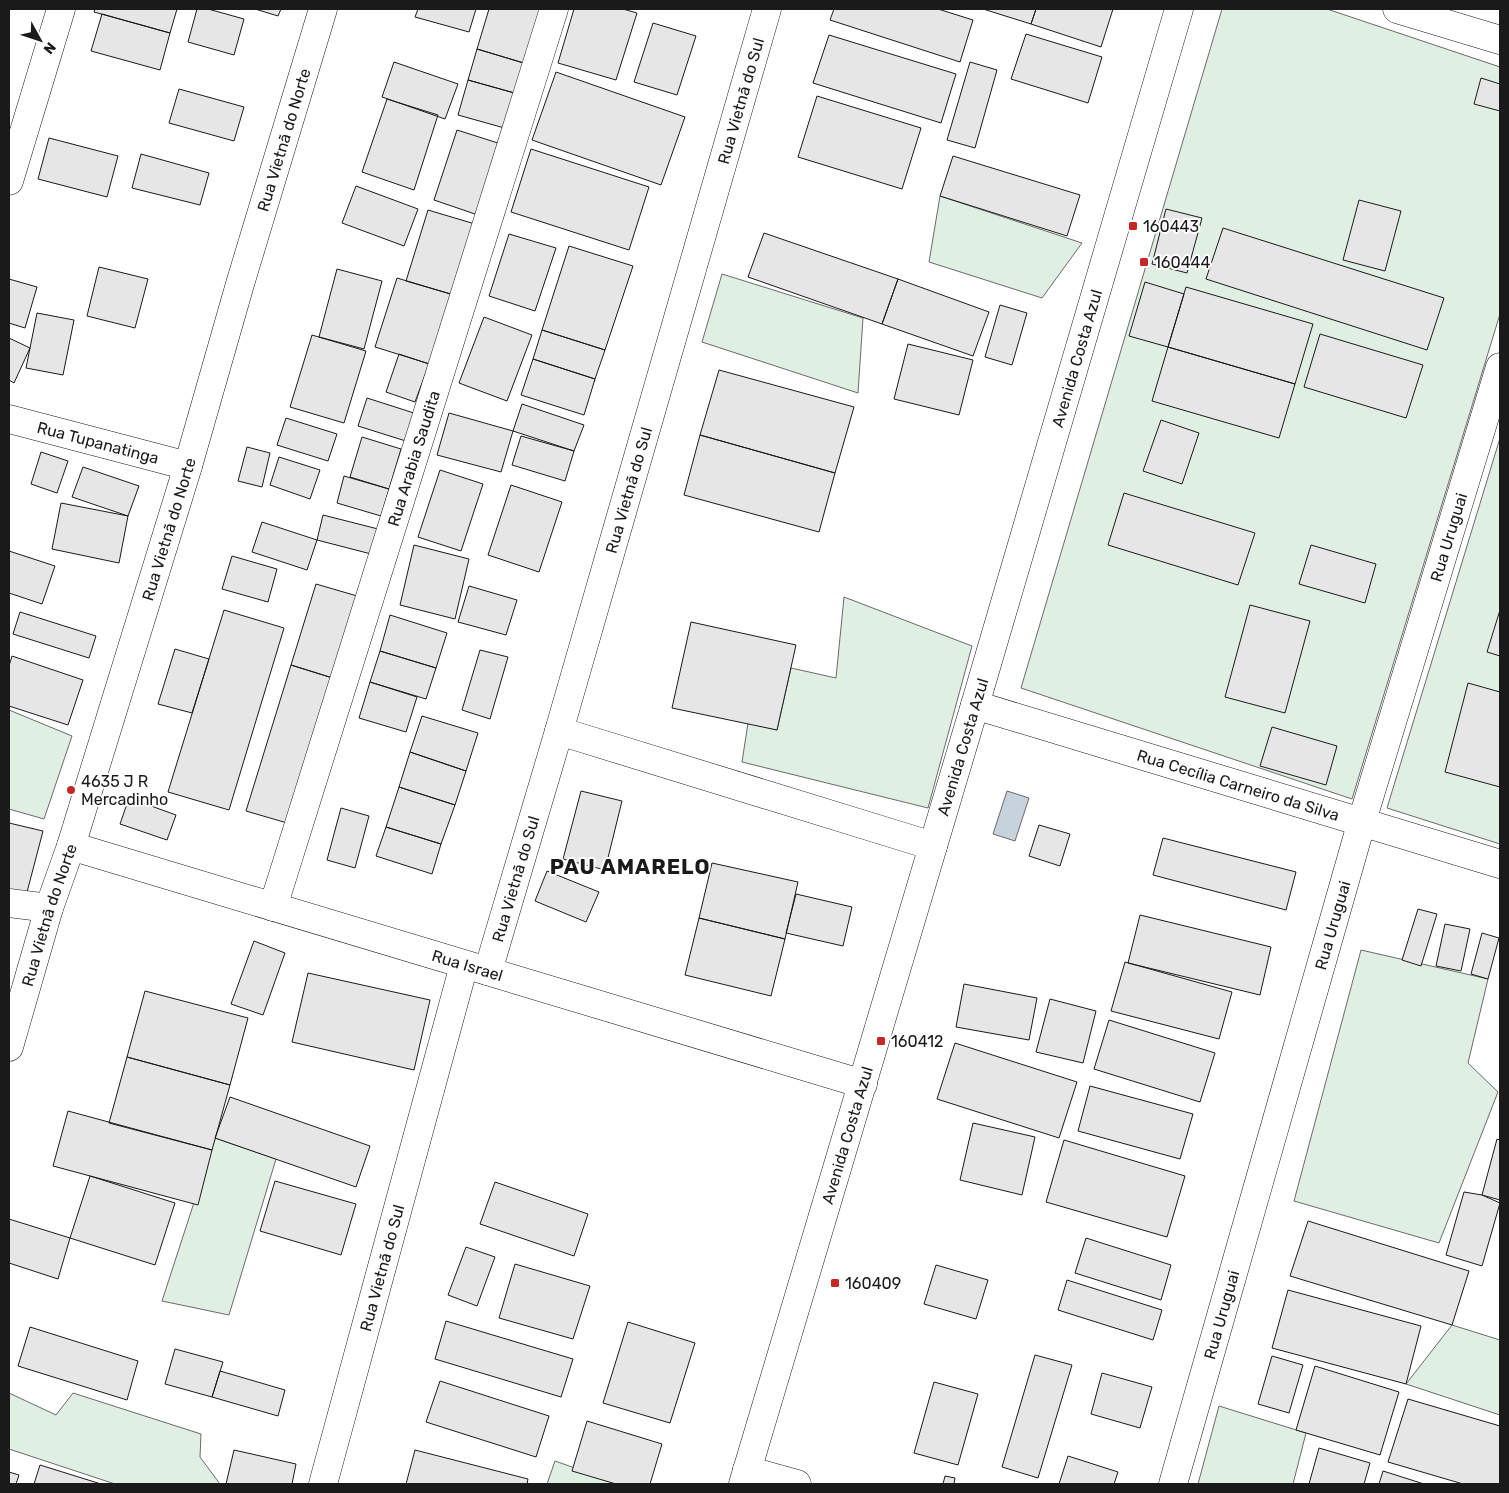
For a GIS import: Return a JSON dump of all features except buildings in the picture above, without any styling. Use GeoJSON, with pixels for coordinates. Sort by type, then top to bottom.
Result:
{"type":"FeatureCollection","features":[{"type":"Feature","properties":{"kind":"street"},"geometry":{"type":"LineString","coordinates":[[9,181],[61,9]]}},
{"type":"Feature","properties":{"kind":"street","name":"Rua Vietnã do Norte"},"geometry":{"type":"LineString","coordinates":[[9,1048],[50,908],[71,846],[188,466],[240,284],[323,9]]}},
{"type":"Feature","properties":{"kind":"street","name":"Rua Arabia Saudita"},"geometry":{"type":"LineString","coordinates":[[273,907],[554,9]]}},
{"type":"Feature","properties":{"kind":"street","name":"Rua Vietnã do Sul"},"geometry":{"type":"LineString","coordinates":[[323,1484],[476,968],[559,731],[768,9]]}},
{"type":"Feature","properties":{"kind":"street","name":"Avenida Costa Azul"},"geometry":{"type":"LineString","coordinates":[[745,1477],[863,1084],[1179,9]]}},
{"type":"Feature","properties":{"kind":"street"},"geometry":{"type":"LineString","coordinates":[[1397,9],[1500,40]]}},
{"type":"Feature","properties":{"kind":"street","name":"Rua Uruguai"},"geometry":{"type":"LineString","coordinates":[[1174,1484],[1362,820],[1500,368]]}},
{"type":"Feature","properties":{"kind":"street","name":"Rua Tupanatinga"},"geometry":{"type":"LineString","coordinates":[[9,419],[188,466]]}},
{"type":"Feature","properties":{"kind":"street","name":"Rua Cecília Carneiro da Silva"},"geometry":{"type":"LineString","coordinates":[[975,705],[1362,820],[1500,864]]}},
{"type":"Feature","properties":{"kind":"street"},"geometry":{"type":"LineString","coordinates":[[559,731],[933,846]]}},
{"type":"Feature","properties":{"kind":"street","name":"Rua Israel"},"geometry":{"type":"LineString","coordinates":[[71,846],[863,1084]]}},
{"type":"Feature","properties":{"kind":"street"},"geometry":{"type":"LineString","coordinates":[[9,903],[50,908]]}},
{"type":"Feature","properties":{"kind":"street"},"geometry":{"type":"LineString","coordinates":[[745,1477],[797,1484]]}},
{"type":"Feature","properties":{"kind":"green space"},"geometry":{"type":"Polygon","coordinates":[[[1222,9],[1327,9],[1500,67],[1500,314],[1352,799],[1021,688],[1222,9]]]}},
{"type":"Feature","properties":{"kind":"green space"},"geometry":{"type":"Polygon","coordinates":[[[940,196],[1082,243],[1042,298],[929,262],[940,196]]]}},
{"type":"Feature","properties":{"kind":"green space"},"geometry":{"type":"Polygon","coordinates":[[[722,274],[863,318],[858,393],[702,342],[722,274]]]}},
{"type":"Feature","properties":{"kind":"green space"},"geometry":{"type":"Polygon","coordinates":[[[1500,438],[1500,844],[1387,808],[1500,438]]]}},
{"type":"Feature","properties":{"kind":"green space"},"geometry":{"type":"Polygon","coordinates":[[[844,597],[972,646],[928,808],[742,762],[748,723],[777,730],[791,668],[836,678],[844,597]]]}},
{"type":"Feature","properties":{"kind":"green space"},"geometry":{"type":"Polygon","coordinates":[[[9,710],[72,736],[44,819],[9,809],[9,710]]]}},
{"type":"Feature","properties":{"kind":"green space"},"geometry":{"type":"Polygon","coordinates":[[[1361,950],[1488,979],[1468,1063],[1498,1092],[1439,1243],[1294,1201],[1361,950]]]}},
{"type":"Feature","properties":{"kind":"green space"},"geometry":{"type":"Polygon","coordinates":[[[215,1138],[276,1159],[229,1315],[162,1301],[215,1138]]]}},
{"type":"Feature","properties":{"kind":"green space"},"geometry":{"type":"Polygon","coordinates":[[[1452,1325],[1500,1340],[1500,1415],[1406,1384],[1452,1325]]]}},
{"type":"Feature","properties":{"kind":"green space"},"geometry":{"type":"Polygon","coordinates":[[[9,1393],[56,1415],[73,1393],[201,1434],[200,1457],[220,1484],[115,1484],[9,1449],[9,1393]]]}},
{"type":"Feature","properties":{"kind":"green space"},"geometry":{"type":"Polygon","coordinates":[[[1219,1406],[1306,1433],[1293,1484],[1198,1484],[1219,1406]]]}},
{"type":"Feature","properties":{"kind":"green space"},"geometry":{"type":"Polygon","coordinates":[[[555,1461],[620,1484],[547,1484],[555,1461]]]}},
{"type":"Feature","properties":{"kind":"shaded area"},"geometry":{"type":"Polygon","coordinates":[[[1007,791],[1029,798],[1015,841],[993,834],[1007,791]]]}},
{"type":"Feature","properties":{"kind":"place","name":"160443"},"geometry":{"type":"Point","coordinates":[1133,226]}},
{"type":"Feature","properties":{"kind":"place","name":"160444"},"geometry":{"type":"Point","coordinates":[1144,262]}},
{"type":"Feature","properties":{"kind":"place","name":"4635 J R Mercadinho"},"geometry":{"type":"Point","coordinates":[71,790]}},
{"type":"Feature","properties":{"kind":"place","name":"160412"},"geometry":{"type":"Point","coordinates":[881,1041]}},
{"type":"Feature","properties":{"kind":"place","name":"160409"},"geometry":{"type":"Point","coordinates":[835,1283]}},
{"type":"Feature","properties":{"kind":"district","name":"PAU AMARELO"},"geometry":{"type":"Point","coordinates":[630,867]}}]}
